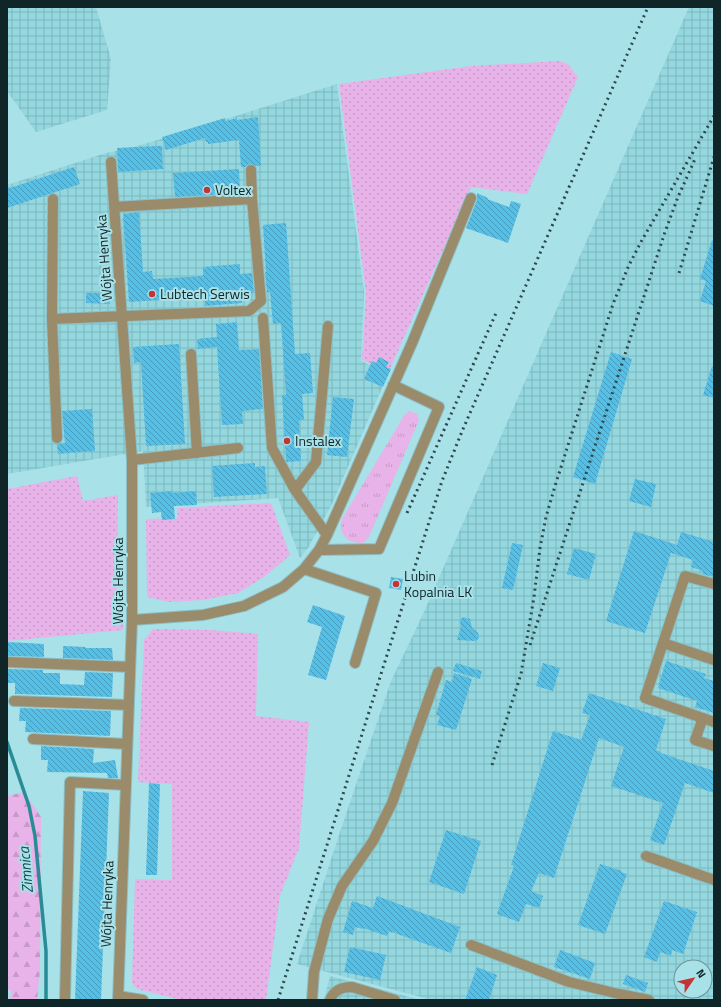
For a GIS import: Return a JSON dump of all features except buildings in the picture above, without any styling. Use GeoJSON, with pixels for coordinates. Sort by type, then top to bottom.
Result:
{"type":"FeatureCollection","features":[{"type":"Feature","properties":{"kind":"street","name":"Wójta Henryka"},"geometry":{"type":"LineString","coordinates":[[111,162],[132,460],[132,620],[118,998]]}},
{"type":"Feature","properties":{"kind":"street"},"geometry":{"type":"LineString","coordinates":[[52,319],[248,311],[261,301],[252,199],[251,170]]}},
{"type":"Feature","properties":{"kind":"street"},"geometry":{"type":"LineString","coordinates":[[132,620],[203,615],[244,606],[283,587],[304,569],[319,550],[327,535],[412,343],[471,198]]}},
{"type":"Feature","properties":{"kind":"street"},"geometry":{"type":"LineString","coordinates":[[53,199],[52,319],[57,438]]}},
{"type":"Feature","properties":{"kind":"street"},"geometry":{"type":"LineString","coordinates":[[114,207],[252,199]]}},
{"type":"Feature","properties":{"kind":"street"},"geometry":{"type":"LineString","coordinates":[[263,318],[272,448],[295,490],[327,535]]}},
{"type":"Feature","properties":{"kind":"street"},"geometry":{"type":"LineString","coordinates":[[295,490],[316,462],[328,326]]}},
{"type":"Feature","properties":{"kind":"street"},"geometry":{"type":"LineString","coordinates":[[192,354],[197,453]]}},
{"type":"Feature","properties":{"kind":"street"},"geometry":{"type":"LineString","coordinates":[[319,550],[379,548],[439,407],[393,385]]}},
{"type":"Feature","properties":{"kind":"street"},"geometry":{"type":"LineString","coordinates":[[132,460],[238,448]]}},
{"type":"Feature","properties":{"kind":"street"},"geometry":{"type":"LineString","coordinates":[[304,569],[376,593],[355,663]]}},
{"type":"Feature","properties":{"kind":"street"},"geometry":{"type":"LineString","coordinates":[[714,584],[685,576],[645,698],[714,722]]}},
{"type":"Feature","properties":{"kind":"street"},"geometry":{"type":"LineString","coordinates":[[663,643],[714,660]]}},
{"type":"Feature","properties":{"kind":"street"},"geometry":{"type":"LineString","coordinates":[[7,662],[130,667]]}},
{"type":"Feature","properties":{"kind":"street"},"geometry":{"type":"LineString","coordinates":[[312,1000],[314,972],[328,919],[342,886],[373,841],[392,803],[438,672]]}},
{"type":"Feature","properties":{"kind":"street"},"geometry":{"type":"LineString","coordinates":[[14,701],[129,705]]}},
{"type":"Feature","properties":{"kind":"street"},"geometry":{"type":"LineString","coordinates":[[703,718],[695,740],[714,746]]}},
{"type":"Feature","properties":{"kind":"street"},"geometry":{"type":"LineString","coordinates":[[33,739],[127,744]]}},
{"type":"Feature","properties":{"kind":"street"},"geometry":{"type":"LineString","coordinates":[[65,999],[70,782],[126,786]]}},
{"type":"Feature","properties":{"kind":"street"},"geometry":{"type":"LineString","coordinates":[[646,856],[714,880]]}},
{"type":"Feature","properties":{"kind":"street"},"geometry":{"type":"LineString","coordinates":[[471,946],[569,982],[649,1000]]}},
{"type":"Feature","properties":{"kind":"street"},"geometry":{"type":"LineString","coordinates":[[330,1000],[334,992],[344,987],[352,987],[395,1000]]}},
{"type":"Feature","properties":{"kind":"street"},"geometry":{"type":"LineString","coordinates":[[118,998],[143,1000]]}},
{"type":"Feature","properties":{"kind":"shaded area"},"geometry":{"type":"Polygon","coordinates":[[[7,7],[96,7],[111,59],[107,110],[36,132],[7,91],[7,7]]]}},
{"type":"Feature","properties":{"kind":"shaded area"},"geometry":{"type":"Polygon","coordinates":[[[689,7],[714,7],[714,1000],[432,1000],[297,964],[391,681],[424,612],[689,7]]]}},
{"type":"Feature","properties":{"kind":"shaded area"},"geometry":{"type":"Polygon","coordinates":[[[337,84],[364,292],[361,361],[388,374],[332,504],[308,548],[300,558],[278,498],[146,507],[143,451],[7,474],[7,185],[106,153],[130,148],[185,132],[337,84]]]}},
{"type":"Feature","properties":{"kind":"shaded area"},"geometry":{"type":"Polygon","coordinates":[[[330,976],[421,1000],[324,1000],[330,976]]]}},
{"type":"Feature","properties":{"kind":"green space"},"geometry":{"type":"Polygon","coordinates":[[[560,61],[568,64],[578,77],[527,194],[471,187],[389,371],[362,360],[366,293],[339,84],[471,66],[560,61]]]}},
{"type":"Feature","properties":{"kind":"green space"},"geometry":{"type":"Polygon","coordinates":[[[409,411],[417,414],[419,420],[369,537],[363,543],[353,542],[345,537],[341,530],[342,519],[405,414],[409,411]]]}},
{"type":"Feature","properties":{"kind":"green space"},"geometry":{"type":"Polygon","coordinates":[[[77,476],[83,501],[118,495],[117,591],[122,591],[123,630],[7,641],[7,489],[77,476]]]}},
{"type":"Feature","properties":{"kind":"green space"},"geometry":{"type":"Polygon","coordinates":[[[271,503],[290,555],[264,577],[238,593],[203,600],[169,602],[147,597],[146,519],[178,518],[177,508],[271,503]]]}},
{"type":"Feature","properties":{"kind":"green space"},"geometry":{"type":"Polygon","coordinates":[[[153,629],[211,630],[258,634],[256,716],[309,722],[299,848],[280,895],[266,1000],[182,1000],[137,989],[132,983],[135,879],[172,880],[172,784],[138,782],[144,640],[153,629]]]}},
{"type":"Feature","properties":{"kind":"green space"},"geometry":{"type":"Polygon","coordinates":[[[24,792],[41,817],[40,971],[37,1000],[10,1000],[11,991],[7,988],[7,796],[24,792]]]}},
{"type":"Feature","properties":{"kind":"waterway","name":"Zimnica"},"geometry":{"type":"LineString","coordinates":[[7,742],[29,806],[35,836],[46,951],[46,1000]]}},
{"type":"Feature","properties":{"kind":"railway"},"geometry":{"type":"LineString","coordinates":[[278,1000],[442,481],[463,429],[648,7]]}},
{"type":"Feature","properties":{"kind":"railway"},"geometry":{"type":"LineString","coordinates":[[492,765],[521,674],[546,517],[613,304],[629,265],[642,240],[714,116]]}},
{"type":"Feature","properties":{"kind":"railway"},"geometry":{"type":"LineString","coordinates":[[530,645],[665,232],[678,197],[696,157]]}},
{"type":"Feature","properties":{"kind":"railway"},"geometry":{"type":"LineString","coordinates":[[679,273],[714,157]]}},
{"type":"Feature","properties":{"kind":"railway"},"geometry":{"type":"LineString","coordinates":[[407,513],[497,311]]}},
{"type":"Feature","properties":{"kind":"place","name":"Voltex"},"geometry":{"type":"Point","coordinates":[207,190]}},
{"type":"Feature","properties":{"kind":"place","name":"Lubtech Serwis"},"geometry":{"type":"Point","coordinates":[152,294]}},
{"type":"Feature","properties":{"kind":"place","name":"Instalex"},"geometry":{"type":"Point","coordinates":[287,441]}},
{"type":"Feature","properties":{"kind":"place","name":"Lubin Kopalnia LK"},"geometry":{"type":"Point","coordinates":[396,584]}}]}
